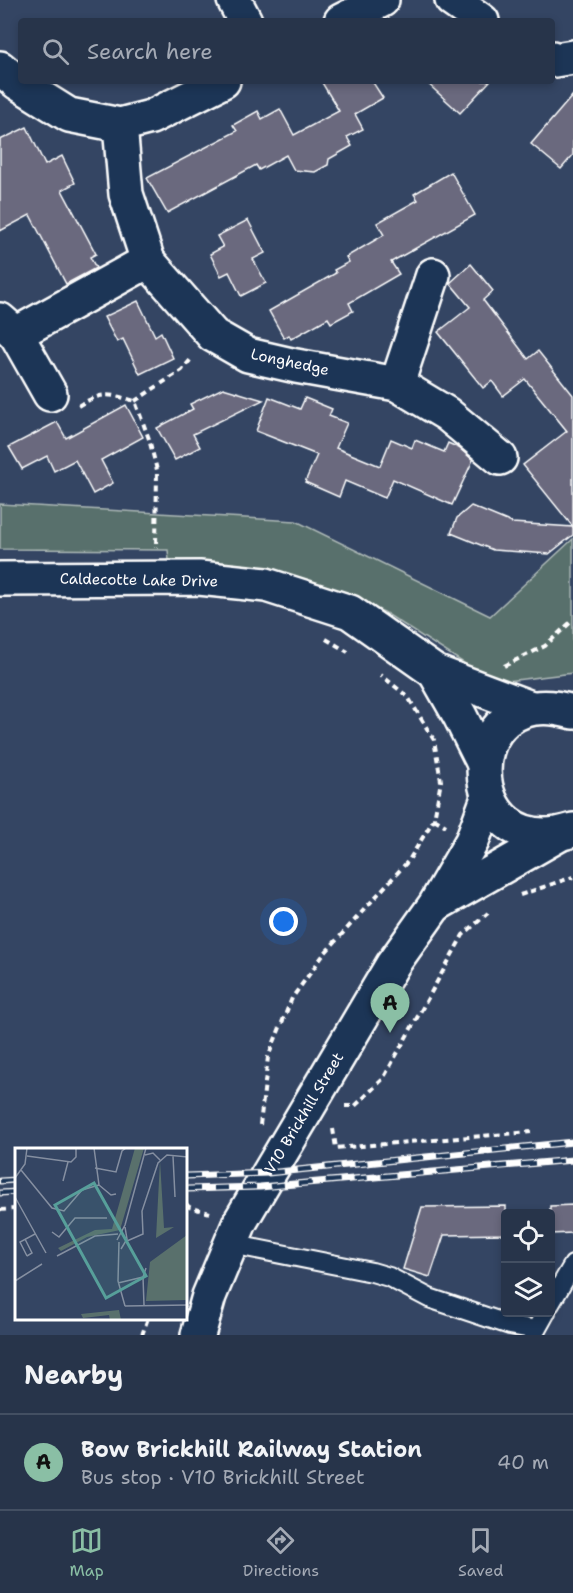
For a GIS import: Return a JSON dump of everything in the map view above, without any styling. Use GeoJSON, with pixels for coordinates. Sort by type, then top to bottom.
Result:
{"type":"FeatureCollection","features":[{"type":"Feature","properties":{"kind":"street"},"geometry":{"type":"LineString","coordinates":[[234,0],[243,18]]}},
{"type":"Feature","properties":{"kind":"street"},"geometry":{"type":"LineString","coordinates":[[347,18],[382,0]]}},
{"type":"Feature","properties":{"kind":"street"},"geometry":{"type":"LineString","coordinates":[[452,0],[478,18]]}},
{"type":"Feature","properties":{"kind":"street"},"geometry":{"type":"LineString","coordinates":[[555,60],[573,57]]}},
{"type":"Feature","properties":{"kind":"street"},"geometry":{"type":"LineString","coordinates":[[0,68],[18,83]]}},
{"type":"Feature","properties":{"kind":"street"},"geometry":{"type":"LineString","coordinates":[[20,84],[69,115],[120,125],[151,117],[217,84]]}},
{"type":"Feature","properties":{"kind":"street","name":"Longhedge"},"geometry":{"type":"LineString","coordinates":[[120,125],[126,194],[148,261],[213,335],[248,355],[397,384],[447,414],[500,458]]}},
{"type":"Feature","properties":{"kind":"street"},"geometry":{"type":"LineString","coordinates":[[50,394],[8,327],[148,261]]}},
{"type":"Feature","properties":{"kind":"street"},"geometry":{"type":"LineString","coordinates":[[397,384],[433,275]]}},
{"type":"Feature","properties":{"kind":"street","name":"Caldecotte Lake Drive"},"geometry":{"type":"LineString","coordinates":[[0,579],[199,578],[266,585],[350,612],[435,672],[557,706]]}},
{"type":"Feature","properties":{"kind":"street","name":"Caldecotte Lake Drive"},"geometry":{"type":"LineString","coordinates":[[435,672],[483,762]]}},
{"type":"Feature","properties":{"kind":"street"},"geometry":{"type":"LineString","coordinates":[[557,706],[514,715],[499,728],[488,744],[483,762],[483,781],[488,798],[500,816],[517,829],[537,836],[566,833]]}},
{"type":"Feature","properties":{"kind":"street","name":"V10 Brickhill Street"},"geometry":{"type":"LineString","coordinates":[[198,1335],[209,1296],[240,1222],[393,964],[435,905],[472,841],[488,798]]}},
{"type":"Feature","properties":{"kind":"street","name":"V10 Brickhill Street"},"geometry":{"type":"LineString","coordinates":[[435,905],[566,833]]}},
{"type":"Feature","properties":{"kind":"lane"},"geometry":{"type":"LineString","coordinates":[[231,1244],[372,1272],[389,1277],[429,1298],[535,1333],[543,1317]]}},
{"type":"Feature","properties":{"kind":"lane"},"geometry":{"type":"LineString","coordinates":[[555,1296],[573,1265]]}},
{"type":"Feature","properties":{"kind":"path"},"geometry":{"type":"LineString","coordinates":[[50,394],[76,407],[89,399],[107,393],[135,401],[182,370],[213,335]]}},
{"type":"Feature","properties":{"kind":"path"},"geometry":{"type":"LineString","coordinates":[[135,401],[157,470],[156,551]]}},
{"type":"Feature","properties":{"kind":"path"},"geometry":{"type":"LineString","coordinates":[[321,636],[352,654]]}},
{"type":"Feature","properties":{"kind":"path"},"geometry":{"type":"LineString","coordinates":[[260,1127],[268,1057],[292,998],[324,954],[409,860],[434,819],[441,781],[434,740],[408,697],[377,672]]}},
{"type":"Feature","properties":{"kind":"path"},"geometry":{"type":"LineString","coordinates":[[512,897],[573,877]]}},
{"type":"Feature","properties":{"kind":"path"},"geometry":{"type":"LineString","coordinates":[[304,1115],[329,1104],[355,1106],[383,1079],[463,935],[494,908]]}},
{"type":"Feature","properties":{"kind":"path"},"geometry":{"type":"LineString","coordinates":[[261,1117],[304,1115],[332,1120],[336,1148],[531,1132]]}},
{"type":"Feature","properties":{"kind":"path"},"geometry":{"type":"LineString","coordinates":[[0,1210],[15,1209]]}},
{"type":"Feature","properties":{"kind":"path"},"geometry":{"type":"LineString","coordinates":[[142,1335],[147,1320]]}},
{"type":"Feature","properties":{"kind":"green space"},"geometry":{"type":"Polygon","coordinates":[[[0,504],[296,521],[490,616],[573,539],[573,673],[507,681],[484,676],[384,612],[329,588],[270,572],[217,563],[169,560],[168,550],[0,549],[0,504]]]}},
{"type":"Feature","properties":{"kind":"building"},"geometry":{"type":"Polygon","coordinates":[[[323,84],[374,84],[383,98],[355,114],[363,129],[347,137],[352,146],[329,159],[328,165],[315,172],[294,170],[286,155],[259,170],[256,165],[167,213],[147,178],[237,131],[233,125],[258,111],[262,119],[280,109],[294,135],[339,111],[323,84]]]}},
{"type":"Feature","properties":{"kind":"building"},"geometry":{"type":"Polygon","coordinates":[[[428,84],[487,84],[460,113],[428,84]]]}},
{"type":"Feature","properties":{"kind":"building"},"geometry":{"type":"Polygon","coordinates":[[[573,95],[573,155],[561,169],[531,144],[573,95]]]}},
{"type":"Feature","properties":{"kind":"building"},"geometry":{"type":"Polygon","coordinates":[[[27,127],[45,165],[62,156],[75,183],[62,190],[96,254],[90,257],[96,268],[66,284],[30,215],[0,231],[0,140],[27,127]]]}},
{"type":"Feature","properties":{"kind":"building"},"geometry":{"type":"Polygon","coordinates":[[[451,172],[475,215],[391,262],[399,274],[349,303],[353,311],[331,323],[328,318],[291,339],[289,335],[284,338],[269,311],[336,273],[334,270],[349,262],[346,257],[384,235],[377,223],[418,200],[414,194],[451,172]]]}},
{"type":"Feature","properties":{"kind":"building"},"geometry":{"type":"Polygon","coordinates":[[[248,220],[265,253],[253,259],[266,283],[241,296],[229,272],[221,276],[210,254],[223,247],[217,236],[248,220]]]}},
{"type":"Feature","properties":{"kind":"building"},"geometry":{"type":"Polygon","coordinates":[[[471,264],[493,291],[483,300],[528,359],[538,351],[573,395],[573,527],[523,465],[567,431],[525,379],[503,396],[492,381],[483,388],[438,332],[470,307],[450,283],[471,264]]]}},
{"type":"Feature","properties":{"kind":"building"},"geometry":{"type":"Polygon","coordinates":[[[138,301],[155,336],[161,332],[173,358],[140,374],[123,339],[117,342],[104,317],[138,301]]]}},
{"type":"Feature","properties":{"kind":"building"},"geometry":{"type":"Polygon","coordinates":[[[223,388],[263,400],[193,434],[200,447],[175,460],[157,428],[193,409],[190,404],[223,388]]]}},
{"type":"Feature","properties":{"kind":"building"},"geometry":{"type":"Polygon","coordinates":[[[269,397],[300,409],[305,398],[332,409],[329,416],[347,423],[336,448],[380,466],[391,439],[412,448],[415,440],[444,452],[448,443],[459,448],[473,460],[452,505],[393,479],[385,498],[345,481],[339,497],[305,482],[317,455],[256,431],[269,397]]]}},
{"type":"Feature","properties":{"kind":"building"},"geometry":{"type":"Polygon","coordinates":[[[126,405],[143,437],[101,460],[113,483],[93,494],[75,460],[54,471],[47,456],[22,469],[9,447],[57,422],[66,438],[126,405]]]}},
{"type":"Feature","properties":{"kind":"building"},"geometry":{"type":"Polygon","coordinates":[[[471,506],[512,523],[573,527],[573,535],[549,554],[493,550],[451,533],[457,518],[471,506]]]}},
{"type":"Feature","properties":{"kind":"building"},"geometry":{"type":"Polygon","coordinates":[[[573,1205],[573,1233],[555,1234],[555,1209],[550,1209],[550,1206],[573,1205]]]}},
{"type":"Feature","properties":{"kind":"building"},"geometry":{"type":"Polygon","coordinates":[[[506,1206],[506,1209],[501,1209],[501,1234],[444,1235],[430,1277],[403,1269],[422,1207],[506,1206]]]}},
{"type":"Feature","properties":{"kind":"railway"},"geometry":{"type":"LineString","coordinates":[[188,1176],[268,1173],[573,1142]]}},
{"type":"Feature","properties":{"kind":"railway"},"geometry":{"type":"LineString","coordinates":[[188,1189],[260,1187],[573,1160]]}},
{"type":"Feature","properties":{"kind":"railway"},"geometry":{"type":"LineString","coordinates":[[0,1181],[15,1180]]}},
{"type":"Feature","properties":{"kind":"railway"},"geometry":{"type":"LineString","coordinates":[[0,1193],[15,1192]]}},
{"type":"Feature","properties":{"kind":"place","name":"Bow Brickhill Railway Station"},"geometry":{"type":"Point","coordinates":[390,1033]}}]}
